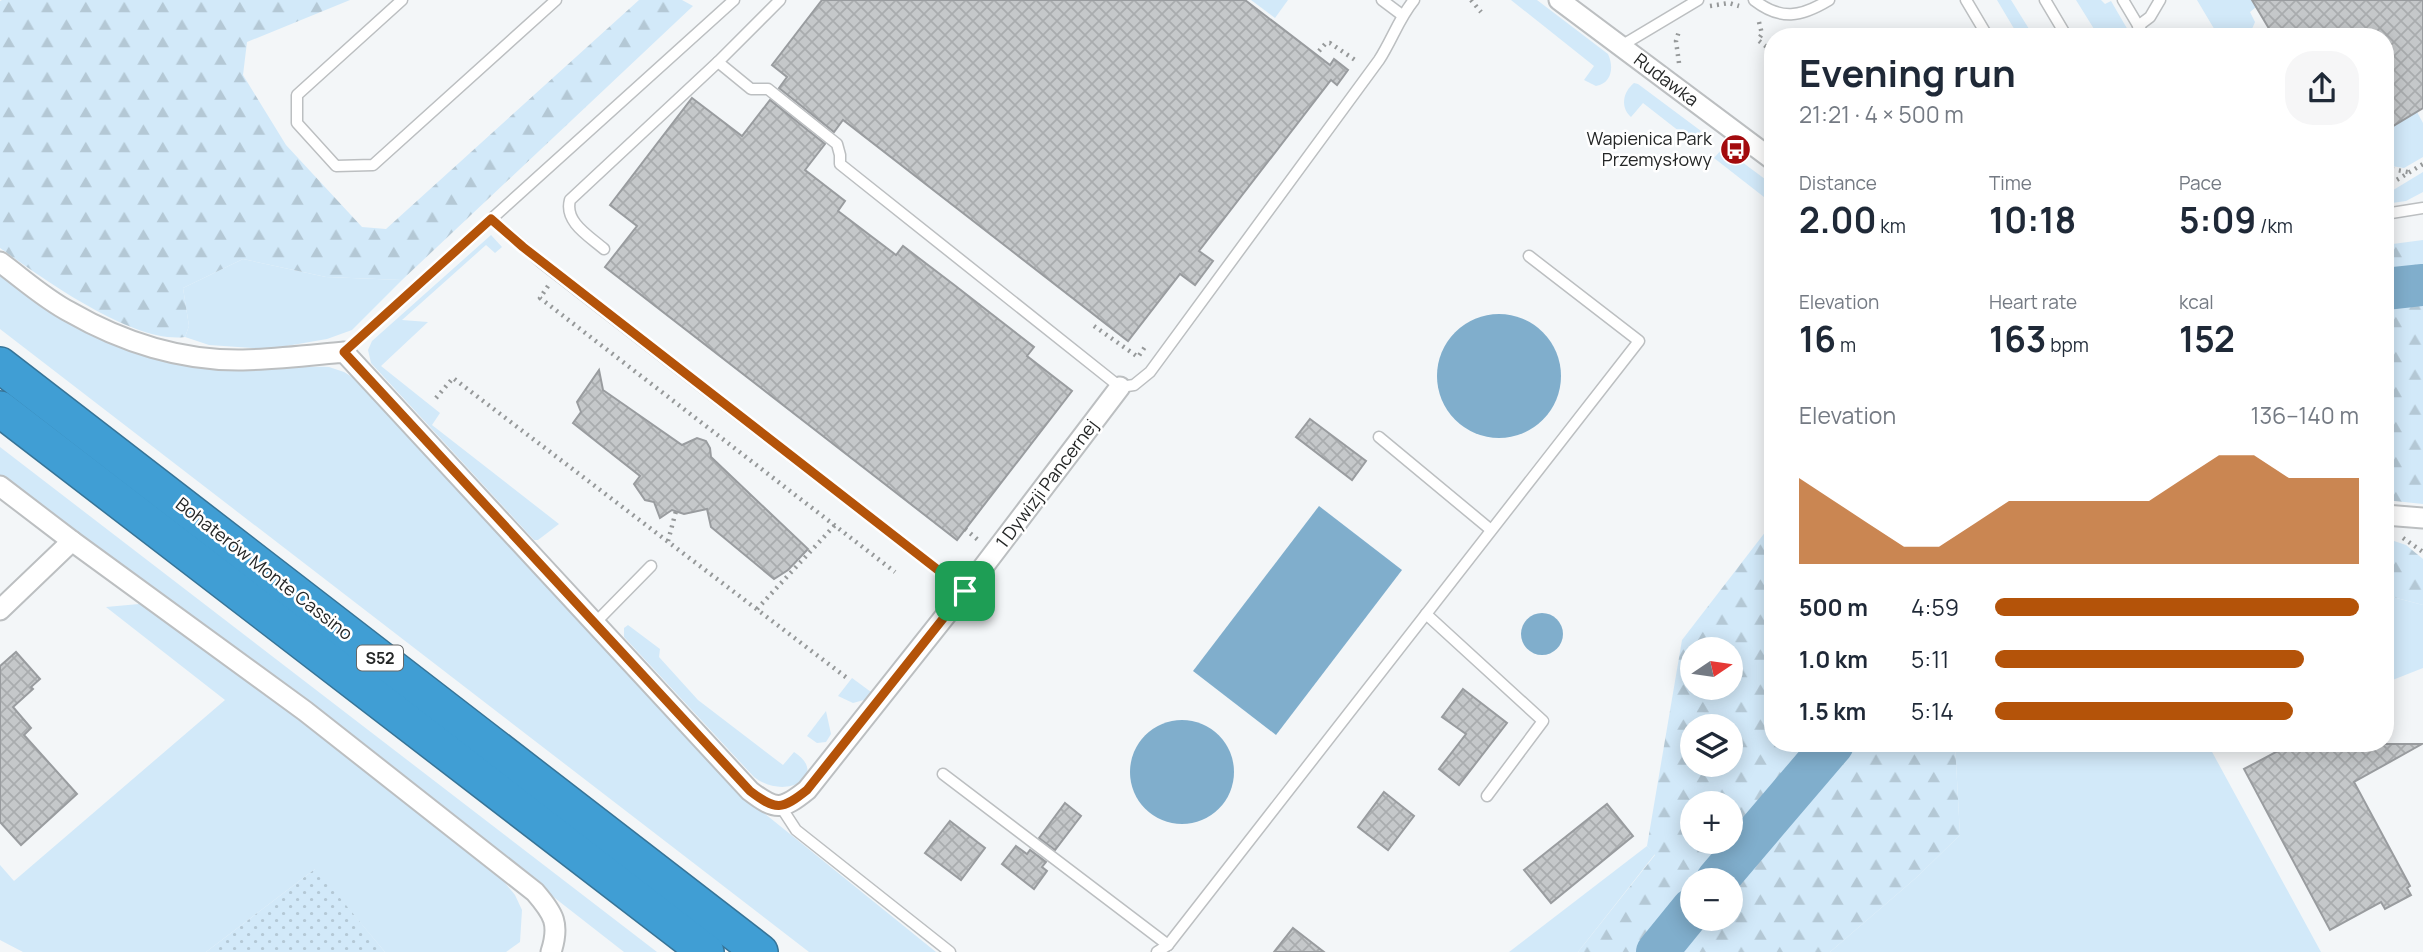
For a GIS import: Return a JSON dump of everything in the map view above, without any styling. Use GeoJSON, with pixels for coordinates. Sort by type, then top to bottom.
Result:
{"type":"FeatureCollection","features":[{"type":"Feature","properties":{"kind":"highway","name":"Bohaterów Monte Cassino"},"geometry":{"type":"LineString","coordinates":[[0,365],[760,952]]}},
{"type":"Feature","properties":{"kind":"highway","name":"Bohaterów Monte Cassino"},"geometry":{"type":"LineString","coordinates":[[0,408],[706,952]]}},
{"type":"Feature","properties":{"kind":"street","name":"Rudawka"},"geometry":{"type":"LineString","coordinates":[[1559,0],[1764,153]]}},
{"type":"Feature","properties":{"kind":"street"},"geometry":{"type":"LineString","coordinates":[[0,262],[68,311],[137,343],[170,353],[243,360],[344,352],[750,791],[764,802],[781,807]]}},
{"type":"Feature","properties":{"kind":"street","name":"1 Dywizji Pancernej"},"geometry":{"type":"LineString","coordinates":[[781,807],[789,805],[807,790],[965,591],[1120,387]]}},
{"type":"Feature","properties":{"kind":"street"},"geometry":{"type":"LineString","coordinates":[[0,486],[305,711],[535,892],[550,910],[556,930],[551,952]]}},
{"type":"Feature","properties":{"kind":"street"},"geometry":{"type":"LineString","coordinates":[[2394,516],[2423,519]]}},
{"type":"Feature","properties":{"kind":"street"},"geometry":{"type":"LineString","coordinates":[[0,610],[72,541]]}},
{"type":"Feature","properties":{"kind":"lane"},"geometry":{"type":"LineString","coordinates":[[402,0],[297,95],[297,123],[336,166],[373,165],[555,0]]}},
{"type":"Feature","properties":{"kind":"lane"},"geometry":{"type":"LineString","coordinates":[[344,352],[734,0]]}},
{"type":"Feature","properties":{"kind":"lane"},"geometry":{"type":"LineString","coordinates":[[604,249],[572,221],[568,207],[570,200],[719,62],[780,0]]}},
{"type":"Feature","properties":{"kind":"lane"},"geometry":{"type":"LineString","coordinates":[[1382,0],[1402,15]]}},
{"type":"Feature","properties":{"kind":"lane"},"geometry":{"type":"LineString","coordinates":[[719,62],[751,89],[768,89],[837,144],[840,164],[1120,387],[1134,386],[1150,372],[1371,72],[1391,42],[1402,15],[1414,0]]}},
{"type":"Feature","properties":{"kind":"lane"},"geometry":{"type":"LineString","coordinates":[[1622,46],[1698,0]]}},
{"type":"Feature","properties":{"kind":"lane"},"geometry":{"type":"LineString","coordinates":[[1754,0],[1774,12],[1788,15],[1809,12],[1829,0]]}},
{"type":"Feature","properties":{"kind":"lane"},"geometry":{"type":"LineString","coordinates":[[1966,0],[1983,28]]}},
{"type":"Feature","properties":{"kind":"lane"},"geometry":{"type":"LineString","coordinates":[[2045,0],[2062,28]]}},
{"type":"Feature","properties":{"kind":"lane"},"geometry":{"type":"LineString","coordinates":[[2123,0],[2138,26],[2150,17],[2160,0]]}},
{"type":"Feature","properties":{"kind":"lane"},"geometry":{"type":"LineString","coordinates":[[2394,213],[2423,208]]}},
{"type":"Feature","properties":{"kind":"lane"},"geometry":{"type":"LineString","coordinates":[[491,219],[523,247],[965,591]]}},
{"type":"Feature","properties":{"kind":"lane"},"geometry":{"type":"LineString","coordinates":[[1157,952],[1168,945],[1639,341],[1529,256]]}},
{"type":"Feature","properties":{"kind":"lane"},"geometry":{"type":"LineString","coordinates":[[1379,438],[1491,530]]}},
{"type":"Feature","properties":{"kind":"lane"},"geometry":{"type":"LineString","coordinates":[[596,622],[650,566]]}},
{"type":"Feature","properties":{"kind":"lane"},"geometry":{"type":"LineString","coordinates":[[1426,614],[1543,721],[1487,796]]}},
{"type":"Feature","properties":{"kind":"lane"},"geometry":{"type":"LineString","coordinates":[[943,774],[1168,945]]}},
{"type":"Feature","properties":{"kind":"lane"},"geometry":{"type":"LineString","coordinates":[[781,807],[796,830],[950,952]]}},
{"type":"Feature","properties":{"kind":"path"},"geometry":{"type":"LineString","coordinates":[[1471,0],[1480,12]]}},
{"type":"Feature","properties":{"kind":"path"},"geometry":{"type":"LineString","coordinates":[[1701,12],[1718,4],[1729,3],[1747,10]]}},
{"type":"Feature","properties":{"kind":"path"},"geometry":{"type":"LineString","coordinates":[[1753,16],[1762,29],[1758,40],[1764,45]]}},
{"type":"Feature","properties":{"kind":"path"},"geometry":{"type":"LineString","coordinates":[[1680,69],[1676,41],[1683,24]]}},
{"type":"Feature","properties":{"kind":"path"},"geometry":{"type":"LineString","coordinates":[[1319,51],[1326,43],[1335,44],[1371,72]]}},
{"type":"Feature","properties":{"kind":"path"},"geometry":{"type":"LineString","coordinates":[[2394,181],[2423,164]]}},
{"type":"Feature","properties":{"kind":"path"},"geometry":{"type":"LineString","coordinates":[[2394,170],[2409,172]]}},
{"type":"Feature","properties":{"kind":"path"},"geometry":{"type":"LineString","coordinates":[[540,298],[895,572]]}},
{"type":"Feature","properties":{"kind":"path"},"geometry":{"type":"LineString","coordinates":[[436,398],[453,377],[846,678]]}},
{"type":"Feature","properties":{"kind":"path"},"geometry":{"type":"LineString","coordinates":[[667,541],[676,511]]}},
{"type":"Feature","properties":{"kind":"path"},"geometry":{"type":"LineString","coordinates":[[757,609],[835,525]]}},
{"type":"Feature","properties":{"kind":"path"},"geometry":{"type":"LineString","coordinates":[[2394,535],[2415,544],[2423,552]]}},
{"type":"Feature","properties":{"kind":"green space"},"geometry":{"type":"Polygon","coordinates":[[[2,0],[350,0],[247,42],[243,75],[286,145],[362,227],[386,229],[639,0],[682,0],[693,6],[402,280],[326,277],[243,259],[183,288],[189,326],[185,337],[164,336],[115,320],[39,276],[0,248],[2,0]]]}},
{"type":"Feature","properties":{"kind":"green space"},"geometry":{"type":"Polygon","coordinates":[[[1251,0],[1288,0],[1275,18],[1251,0]]]}},
{"type":"Feature","properties":{"kind":"green space"},"geometry":{"type":"Polygon","coordinates":[[[1511,0],[1537,0],[1608,54],[1611,69],[1605,82],[1596,86],[1584,80],[1594,66],[1511,0]]]}},
{"type":"Feature","properties":{"kind":"green space"},"geometry":{"type":"Polygon","coordinates":[[[1997,0],[2011,0],[2028,28],[2014,28],[1997,0]]]}},
{"type":"Feature","properties":{"kind":"green space"},"geometry":{"type":"Polygon","coordinates":[[[2076,0],[2101,0],[2105,4],[2111,1],[2127,28],[2093,28],[2076,0]]]}},
{"type":"Feature","properties":{"kind":"green space"},"geometry":{"type":"Polygon","coordinates":[[[2197,0],[2252,0],[2256,7],[2250,12],[2255,22],[2252,28],[2214,28],[2197,0]]]}},
{"type":"Feature","properties":{"kind":"green space"},"geometry":{"type":"Polygon","coordinates":[[[1634,83],[1701,131],[1693,142],[1643,103],[1631,117],[1625,109],[1624,100],[1634,83]]]}},
{"type":"Feature","properties":{"kind":"green space"},"geometry":{"type":"Polygon","coordinates":[[[2417,112],[2423,123],[2423,157],[2404,168],[2394,166],[2394,126],[2417,112]]]}},
{"type":"Feature","properties":{"kind":"green space"},"geometry":{"type":"Polygon","coordinates":[[[1723,148],[1764,178],[1764,197],[1714,158],[1723,148]]]}},
{"type":"Feature","properties":{"kind":"green space"},"geometry":{"type":"Polygon","coordinates":[[[2423,172],[2423,192],[2406,201],[2394,203],[2394,190],[2423,172]]]}},
{"type":"Feature","properties":{"kind":"green space"},"geometry":{"type":"Polygon","coordinates":[[[491,235],[502,247],[495,253],[486,245],[402,320],[428,322],[381,366],[440,413],[432,425],[559,524],[538,540],[534,540],[371,363],[368,350],[372,341],[491,235]]]}},
{"type":"Feature","properties":{"kind":"green space"},"geometry":{"type":"Polygon","coordinates":[[[2423,240],[2423,269],[2394,273],[2394,244],[2423,240]]]}},
{"type":"Feature","properties":{"kind":"green space"},"geometry":{"type":"Polygon","coordinates":[[[243,259],[326,277],[402,280],[352,330],[327,339],[269,349],[209,345],[185,337],[189,326],[183,288],[243,259]]]}},
{"type":"Feature","properties":{"kind":"green space"},"geometry":{"type":"Polygon","coordinates":[[[0,276],[77,327],[131,351],[160,360],[222,369],[329,367],[357,380],[701,751],[764,813],[936,952],[809,952],[0,329],[0,276]]]}},
{"type":"Feature","properties":{"kind":"green space"},"geometry":{"type":"Polygon","coordinates":[[[2423,299],[2423,504],[2394,501],[2394,303],[2423,299]]]}},
{"type":"Feature","properties":{"kind":"green space"},"geometry":{"type":"Polygon","coordinates":[[[0,447],[657,952],[624,952],[309,706],[0,476],[0,447]]]}},
{"type":"Feature","properties":{"kind":"green space"},"geometry":{"type":"Polygon","coordinates":[[[1764,534],[1764,752],[1802,752],[1743,822],[1743,791],[1680,791],[1680,854],[1715,854],[1703,868],[1680,868],[1680,895],[1636,952],[1578,952],[1655,855],[1647,846],[1680,652],[1680,700],[1743,700],[1743,637],[1684,637],[1764,534]]]}},
{"type":"Feature","properties":{"kind":"green space"},"geometry":{"type":"Polygon","coordinates":[[[2394,541],[2406,545],[2423,559],[2423,605],[2394,597],[2394,541]]]}},
{"type":"Feature","properties":{"kind":"green space"},"geometry":{"type":"Polygon","coordinates":[[[2394,597],[2423,605],[2423,668],[2394,679],[2394,597]]]}},
{"type":"Feature","properties":{"kind":"green space"},"geometry":{"type":"Polygon","coordinates":[[[150,603],[431,818],[501,878],[515,895],[522,910],[520,942],[506,952],[385,952],[315,869],[206,952],[23,952],[0,940],[0,865],[14,881],[225,700],[106,607],[150,603]]]}},
{"type":"Feature","properties":{"kind":"green space"},"geometry":{"type":"Polygon","coordinates":[[[628,625],[660,649],[659,657],[698,700],[783,765],[794,752],[804,761],[806,777],[790,786],[779,787],[754,777],[624,637],[624,628],[628,625]]]}},
{"type":"Feature","properties":{"kind":"green space"},"geometry":{"type":"Polygon","coordinates":[[[852,678],[871,692],[864,700],[853,703],[838,696],[852,678]]]}},
{"type":"Feature","properties":{"kind":"green space"},"geometry":{"type":"Polygon","coordinates":[[[826,711],[831,734],[826,742],[817,743],[807,736],[826,711]]]}},
{"type":"Feature","properties":{"kind":"green space"},"geometry":{"type":"Polygon","coordinates":[[[1845,752],[1955,752],[1960,835],[1917,877],[1830,952],[1682,952],[1700,931],[1743,931],[1743,880],[1836,768],[1845,752]]]}},
{"type":"Feature","properties":{"kind":"green space"},"geometry":{"type":"Polygon","coordinates":[[[1955,752],[2212,752],[2321,952],[1830,952],[1917,877],[1960,835],[1955,752]]]}},
{"type":"Feature","properties":{"kind":"green space"},"geometry":{"type":"Polygon","coordinates":[[[1647,846],[1655,854],[1578,952],[1509,952],[1647,846]]]}},
{"type":"Feature","properties":{"kind":"green space"},"geometry":{"type":"Polygon","coordinates":[[[315,869],[385,952],[206,952],[315,869]]]}},
{"type":"Feature","properties":{"kind":"water"},"geometry":{"type":"Polygon","coordinates":[[[1499,314],[1523,319],[1543,332],[1556,352],[1561,376],[1556,400],[1543,420],[1523,433],[1499,438],[1475,433],[1455,420],[1442,400],[1437,376],[1442,352],[1455,332],[1475,319],[1499,314]]]}},
{"type":"Feature","properties":{"kind":"water"},"geometry":{"type":"Polygon","coordinates":[[[1319,506],[1402,570],[1276,735],[1193,671],[1319,506]]]}},
{"type":"Feature","properties":{"kind":"water"},"geometry":{"type":"Polygon","coordinates":[[[1542,613],[1556,620],[1563,634],[1556,648],[1542,655],[1528,648],[1521,634],[1528,620],[1542,613]]]}},
{"type":"Feature","properties":{"kind":"water"},"geometry":{"type":"Polygon","coordinates":[[[1182,720],[1202,724],[1219,735],[1230,752],[1234,772],[1230,792],[1219,809],[1202,820],[1182,824],[1162,820],[1145,809],[1134,792],[1130,772],[1134,752],[1145,735],[1162,724],[1182,720]]]}},
{"type":"Feature","properties":{"kind":"building"},"geometry":{"type":"Polygon","coordinates":[[[822,0],[1245,0],[1330,65],[1334,59],[1348,70],[1337,85],[1331,80],[1199,251],[1213,261],[1195,285],[1180,274],[1128,341],[843,120],[834,132],[779,88],[787,77],[772,65],[822,0]]]}},
{"type":"Feature","properties":{"kind":"building"},"geometry":{"type":"Polygon","coordinates":[[[2252,0],[2423,0],[2423,108],[2394,126],[2394,28],[2269,28],[2252,0]]]}},
{"type":"Feature","properties":{"kind":"building"},"geometry":{"type":"Polygon","coordinates":[[[692,98],[742,136],[770,100],[825,144],[805,170],[845,201],[838,211],[896,255],[903,246],[953,284],[1034,347],[1027,356],[1072,391],[957,540],[605,267],[637,226],[610,205],[692,98]]]}},
{"type":"Feature","properties":{"kind":"building"},"geometry":{"type":"Polygon","coordinates":[[[599,370],[603,390],[682,445],[697,438],[706,441],[711,457],[808,549],[788,570],[774,579],[711,527],[707,509],[684,514],[672,510],[660,518],[654,502],[645,500],[634,484],[640,476],[573,423],[581,412],[577,402],[599,370]]]}},
{"type":"Feature","properties":{"kind":"building"},"geometry":{"type":"Polygon","coordinates":[[[1310,419],[1366,461],[1352,480],[1296,437],[1310,419]]]}},
{"type":"Feature","properties":{"kind":"building"},"geometry":{"type":"Polygon","coordinates":[[[16,652],[40,679],[13,707],[31,728],[24,735],[77,794],[21,845],[0,822],[0,666],[16,652]]]}},
{"type":"Feature","properties":{"kind":"building"},"geometry":{"type":"Polygon","coordinates":[[[1463,689],[1507,723],[1459,785],[1439,769],[1466,734],[1442,717],[1463,689]]]}},
{"type":"Feature","properties":{"kind":"building"},"geometry":{"type":"Polygon","coordinates":[[[2394,744],[2422,744],[2354,782],[2410,886],[2407,888],[2411,895],[2385,909],[2381,902],[2330,930],[2244,769],[2276,752],[2394,752],[2394,744]]]}},
{"type":"Feature","properties":{"kind":"building"},"geometry":{"type":"Polygon","coordinates":[[[1384,792],[1414,816],[1388,850],[1358,827],[1384,792]]]}},
{"type":"Feature","properties":{"kind":"building"},"geometry":{"type":"Polygon","coordinates":[[[1065,803],[1081,816],[1055,850],[1039,838],[1065,803]]]}},
{"type":"Feature","properties":{"kind":"building"},"geometry":{"type":"Polygon","coordinates":[[[1607,804],[1633,836],[1551,903],[1524,870],[1607,804]]]}},
{"type":"Feature","properties":{"kind":"building"},"geometry":{"type":"Polygon","coordinates":[[[950,821],[985,848],[961,880],[925,853],[950,821]]]}},
{"type":"Feature","properties":{"kind":"building"},"geometry":{"type":"Polygon","coordinates":[[[1016,846],[1027,854],[1030,850],[1046,862],[1042,867],[1047,871],[1034,889],[1002,864],[1016,846]]]}},
{"type":"Feature","properties":{"kind":"building"},"geometry":{"type":"Polygon","coordinates":[[[1293,928],[1324,952],[1274,952],[1293,928]]]}},
{"type":"Feature","properties":{"kind":"waterway"},"geometry":{"type":"LineString","coordinates":[[2394,288],[2423,285]]}},
{"type":"Feature","properties":{"kind":"waterway"},"geometry":{"type":"LineString","coordinates":[[1727,868],[1826,752]]}},
{"type":"Feature","properties":{"kind":"waterway"},"geometry":{"type":"LineString","coordinates":[[1657,952],[1680,924]]}},
{"type":"Feature","properties":{"kind":"place","name":"Wapienica Park Przemysłowy"},"geometry":{"type":"Point","coordinates":[1735,149]}},
{"type":"Feature","properties":{"kind":"route"},"geometry":{"type":"LineString","coordinates":[[491,219],[523,247],[965,591],[807,790],[789,805],[781,807],[764,802],[750,791],[344,352],[491,219]]}}]}
